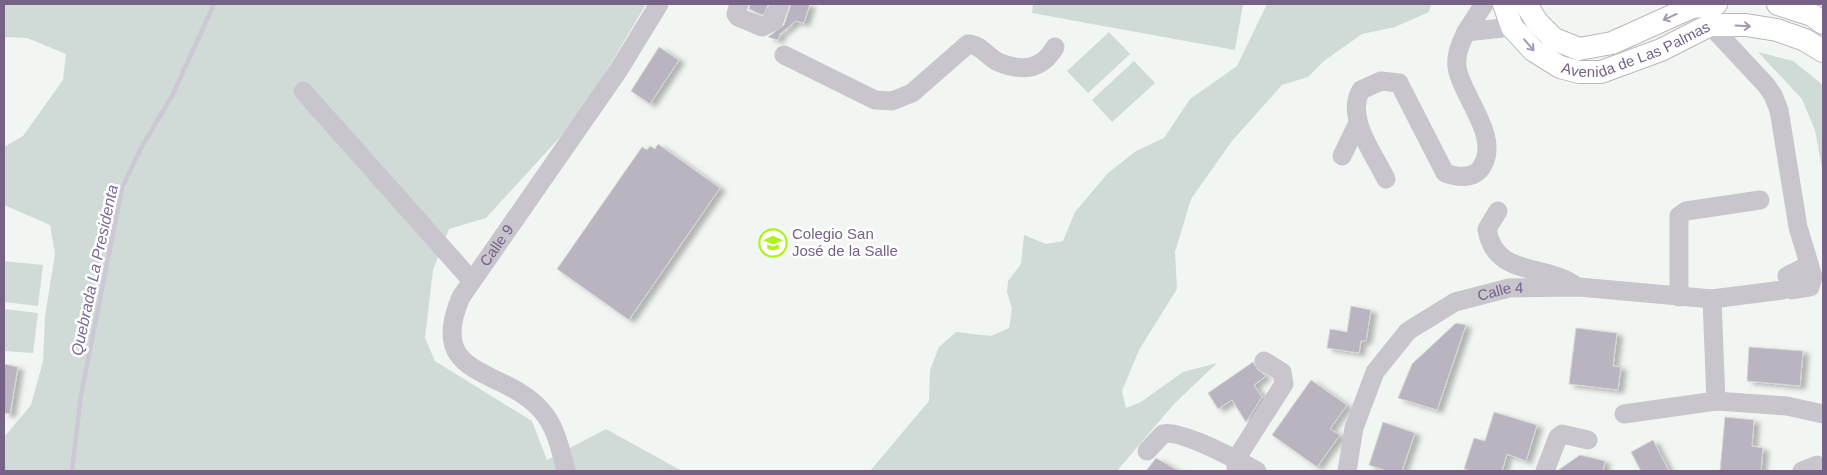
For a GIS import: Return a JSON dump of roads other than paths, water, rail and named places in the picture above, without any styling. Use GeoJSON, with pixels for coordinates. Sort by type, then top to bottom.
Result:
{"type":"FeatureCollection","features":[{"type":"Feature","properties":{"kind":"main road","name":"Avenida de Las Palmas"},"geometry":{"type":"LineString","coordinates":[[1504,4],[1512,27],[1533,50],[1560,67],[1579,72],[1601,72],[1661,50],[1710,25],[1746,25],[1777,30],[1805,40],[1823,51]]}},
{"type":"Feature","properties":{"kind":"main road","name":"Avenida de Las Palmas"},"geometry":{"type":"LineString","coordinates":[[1526,4],[1537,22],[1554,39],[1580,49],[1612,43],[1692,7],[1716,4]]}},
{"type":"Feature","properties":{"kind":"main road"},"geometry":{"type":"LineString","coordinates":[[1778,4],[1812,15],[1823,23]]}},
{"type":"Feature","properties":{"kind":"street","name":"Calle 9"},"geometry":{"type":"LineString","coordinates":[[566,471],[559,442],[542,411],[528,398],[464,362],[455,351],[452,323],[460,296],[618,71],[659,4]]}},
{"type":"Feature","properties":{"kind":"street"},"geometry":{"type":"LineString","coordinates":[[739,4],[736,14],[738,17],[762,27],[774,21],[780,4]]}},
{"type":"Feature","properties":{"kind":"street"},"geometry":{"type":"LineString","coordinates":[[1386,179],[1358,123],[1355,106],[1361,90],[1381,81],[1399,83],[1446,173],[1465,177],[1478,171],[1485,162],[1489,144],[1458,73],[1456,60],[1458,49],[1466,32],[1484,4]]}},
{"type":"Feature","properties":{"kind":"street","name":"Calle 4"},"geometry":{"type":"LineString","coordinates":[[1347,471],[1354,428],[1375,372],[1408,331],[1454,302],[1508,288],[1579,287],[1712,299],[1756,292],[1785,284],[1809,265],[1798,227],[1779,110],[1773,95],[1710,25]]}},
{"type":"Feature","properties":{"kind":"street"},"geometry":{"type":"LineString","coordinates":[[1466,32],[1512,27]]}},
{"type":"Feature","properties":{"kind":"street"},"geometry":{"type":"LineString","coordinates":[[784,55],[875,100],[892,101],[912,93],[968,44],[976,45],[998,62],[1024,68],[1040,65],[1049,58],[1055,47]]}},
{"type":"Feature","properties":{"kind":"street"},"geometry":{"type":"LineString","coordinates":[[303,91],[472,281]]}},
{"type":"Feature","properties":{"kind":"street"},"geometry":{"type":"LineString","coordinates":[[1342,156],[1358,123]]}},
{"type":"Feature","properties":{"kind":"street"},"geometry":{"type":"LineString","coordinates":[[1679,297],[1679,216],[1686,211],[1760,200]]}},
{"type":"Feature","properties":{"kind":"street"},"geometry":{"type":"LineString","coordinates":[[1498,210],[1487,229],[1489,242],[1498,254],[1514,266],[1563,278],[1579,287]]}},
{"type":"Feature","properties":{"kind":"street"},"geometry":{"type":"LineString","coordinates":[[1712,299],[1716,401]]}},
{"type":"Feature","properties":{"kind":"street"},"geometry":{"type":"LineString","coordinates":[[1236,465],[1284,384],[1282,372],[1264,361]]}},
{"type":"Feature","properties":{"kind":"street"},"geometry":{"type":"LineString","coordinates":[[1624,414],[1716,401],[1787,406],[1823,414]]}},
{"type":"Feature","properties":{"kind":"street"},"geometry":{"type":"LineString","coordinates":[[1147,451],[1163,434],[1169,432],[1177,433],[1236,465],[1257,471]]}},
{"type":"Feature","properties":{"kind":"street"},"geometry":{"type":"LineString","coordinates":[[1545,471],[1558,437],[1562,434],[1588,440]]}},
{"type":"Feature","properties":{"kind":"waterway","name":"Quebrada La Presidenta"},"geometry":{"type":"LineString","coordinates":[[72,471],[81,395],[122,188],[140,150],[173,94],[214,4]]}},
{"type":"Feature","properties":{"kind":"place","name":"Colegio San José de la Salle"},"geometry":{"type":"Point","coordinates":[773,243]}}]}
